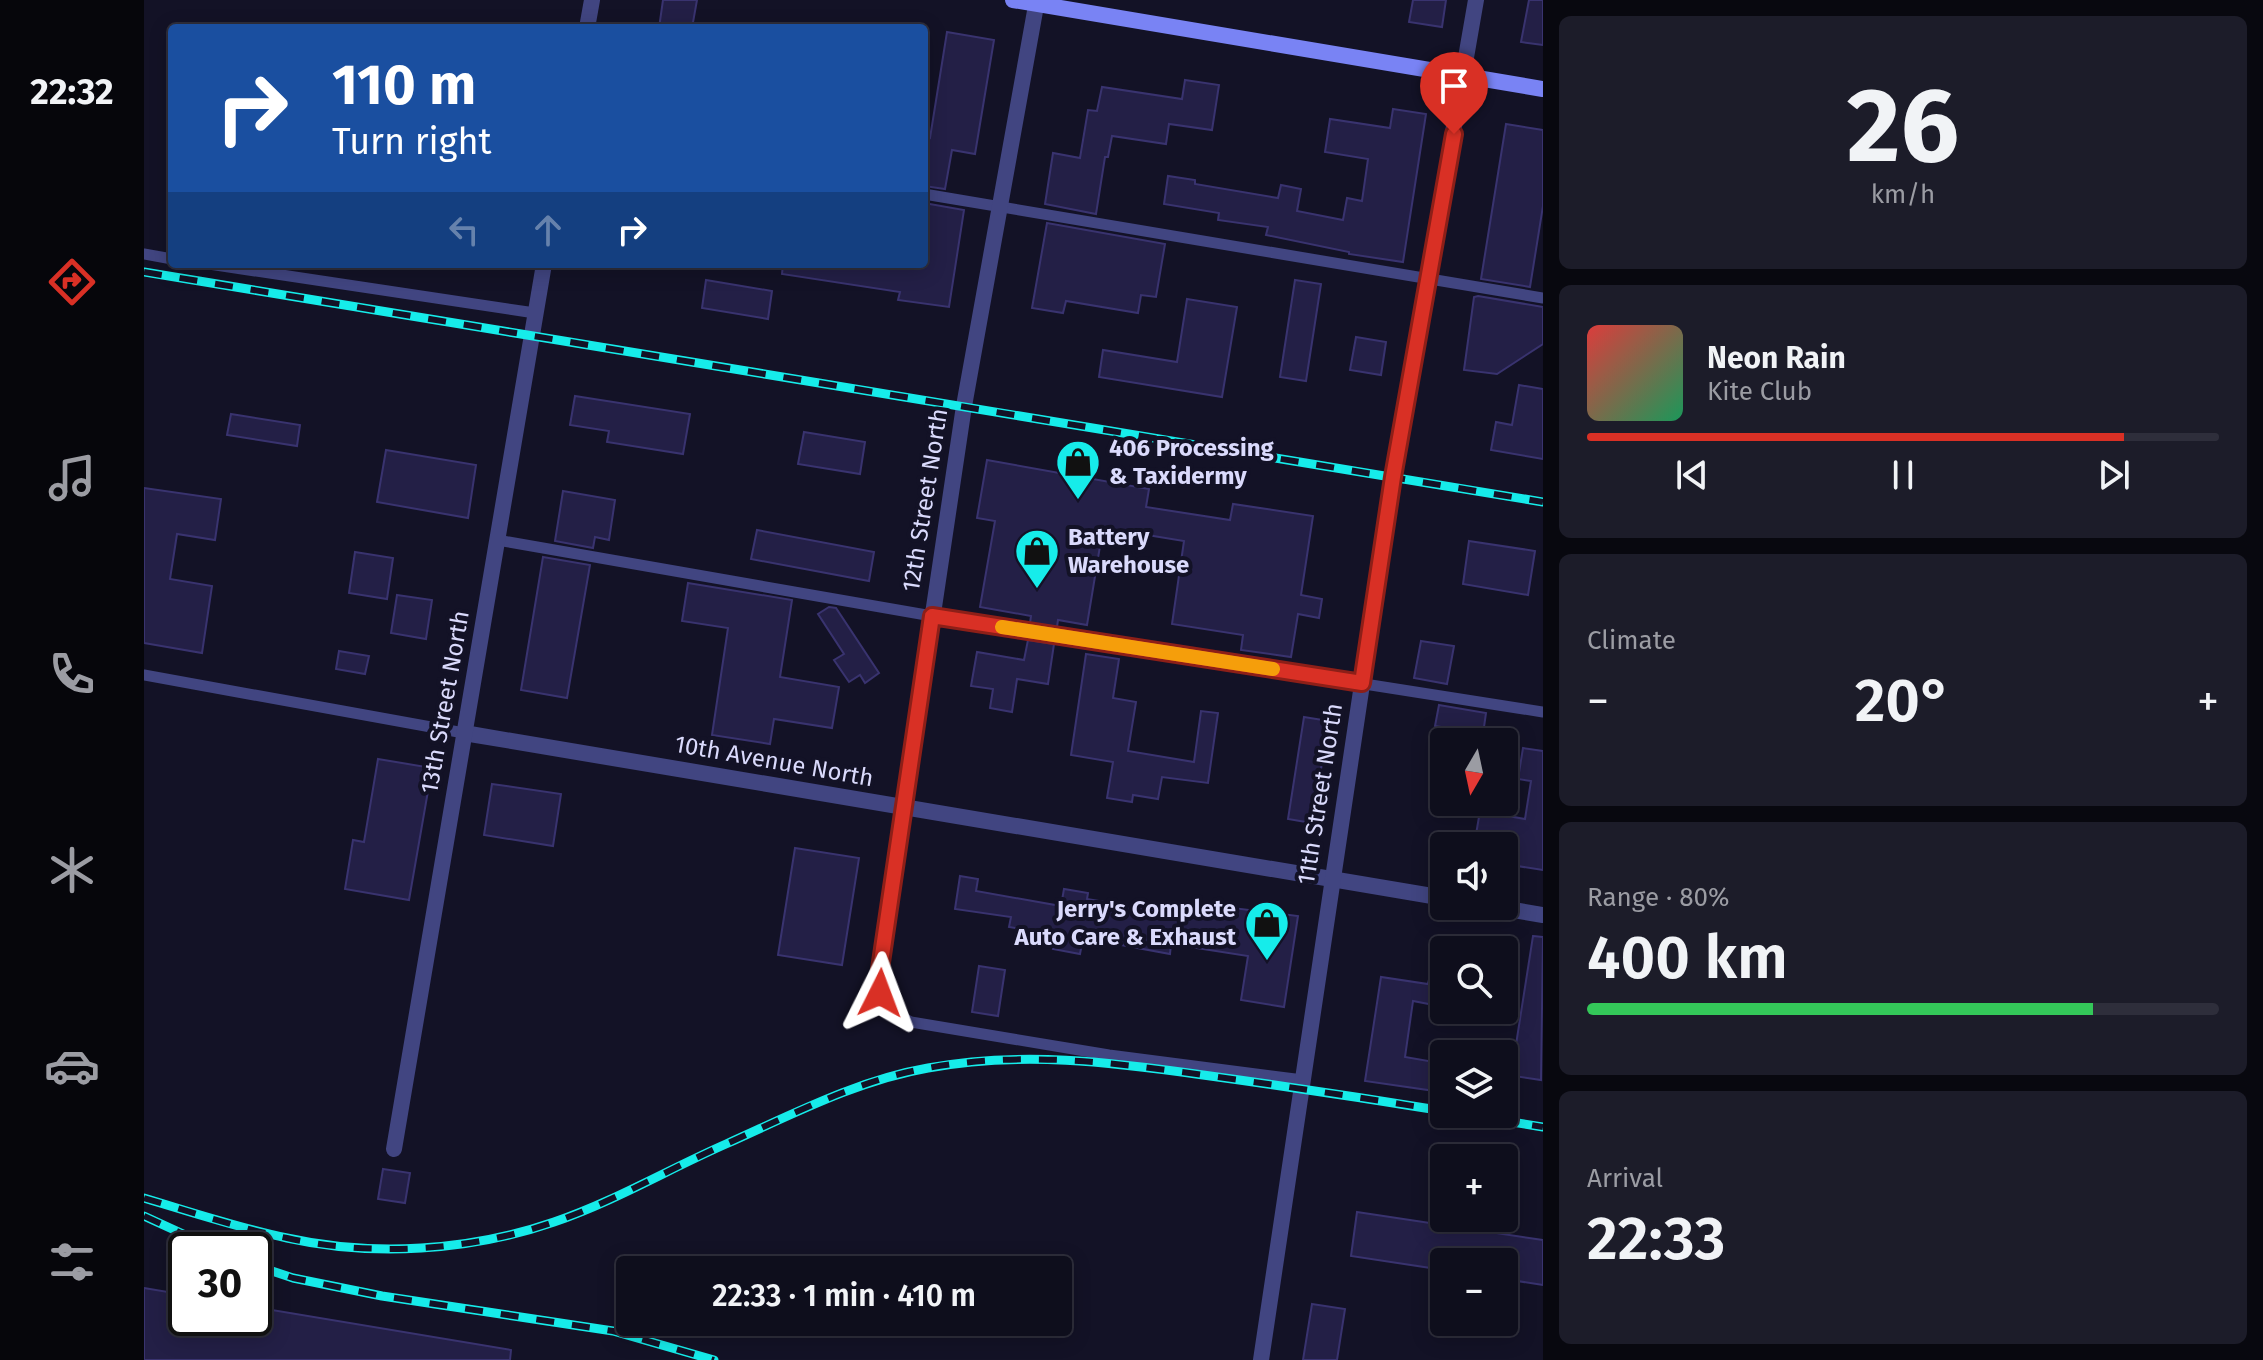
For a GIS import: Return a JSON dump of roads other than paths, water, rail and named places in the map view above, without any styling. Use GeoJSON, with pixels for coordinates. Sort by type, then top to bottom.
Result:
{"type":"FeatureCollection","features":[{"type":"Feature","properties":{"kind":"street"},"geometry":{"type":"LineString","coordinates":[[588,24],[592,0]]}},
{"type":"Feature","properties":{"kind":"street"},"geometry":{"type":"LineString","coordinates":[[1013,0],[1543,89]]}},
{"type":"Feature","properties":{"kind":"street","name":"11th Street North"},"geometry":{"type":"LineString","coordinates":[[1261,1360],[1393,477],[1476,0]]}},
{"type":"Feature","properties":{"kind":"street","name":"12th Street North"},"geometry":{"type":"LineString","coordinates":[[887,1010],[880,993],[880,969],[903,807],[964,406],[1036,2]]}},
{"type":"Feature","properties":{"kind":"street","name":"13th Street North"},"geometry":{"type":"LineString","coordinates":[[394,1149],[543,268]]}},
{"type":"Feature","properties":{"kind":"street","name":"10th Avenue North"},"geometry":{"type":"LineString","coordinates":[[464,733],[1430,896]]}},
{"type":"Feature","properties":{"kind":"street"},"geometry":{"type":"LineString","coordinates":[[1518,911],[1543,915]]}},
{"type":"Feature","properties":{"kind":"lane"},"geometry":{"type":"LineString","coordinates":[[928,195],[1543,298]]}},
{"type":"Feature","properties":{"kind":"lane"},"geometry":{"type":"LineString","coordinates":[[144,254],[168,258]]}},
{"type":"Feature","properties":{"kind":"lane"},"geometry":{"type":"LineString","coordinates":[[236,268],[535,313]]}},
{"type":"Feature","properties":{"kind":"lane"},"geometry":{"type":"LineString","coordinates":[[497,540],[932,616],[1543,712]]}},
{"type":"Feature","properties":{"kind":"lane","name":"10th Avenue North"},"geometry":{"type":"LineString","coordinates":[[144,675],[464,733]]}},
{"type":"Feature","properties":{"kind":"lane"},"geometry":{"type":"LineString","coordinates":[[887,1010],[911,1022],[1109,1055],[1303,1080]]}},
{"type":"Feature","properties":{"kind":"railway"},"geometry":{"type":"LineString","coordinates":[[144,272],[1543,502]]}},
{"type":"Feature","properties":{"kind":"railway"},"geometry":{"type":"LineString","coordinates":[[144,1198],[251,1230],[320,1244],[387,1249],[455,1245],[522,1232],[576,1214],[775,1122],[876,1081],[928,1068],[997,1060],[1066,1060],[1134,1066],[1430,1109]]}},
{"type":"Feature","properties":{"kind":"railway"},"geometry":{"type":"LineString","coordinates":[[1518,1123],[1543,1127]]}},
{"type":"Feature","properties":{"kind":"railway"},"geometry":{"type":"LineString","coordinates":[[144,1216],[179,1232]]}},
{"type":"Feature","properties":{"kind":"railway"},"geometry":{"type":"LineString","coordinates":[[272,1271],[382,1296],[613,1331],[714,1360]]}},
{"type":"Feature","properties":{"kind":"place","name":"406 Processing & Taxidermy"},"geometry":{"type":"Point","coordinates":[1078,501]}},
{"type":"Feature","properties":{"kind":"place","name":"Battery Warehouse"},"geometry":{"type":"Point","coordinates":[1037,590]}},
{"type":"Feature","properties":{"kind":"place","name":"Jerry's Complete Auto Care & Exhaust"},"geometry":{"type":"Point","coordinates":[1267,962]}}]}
